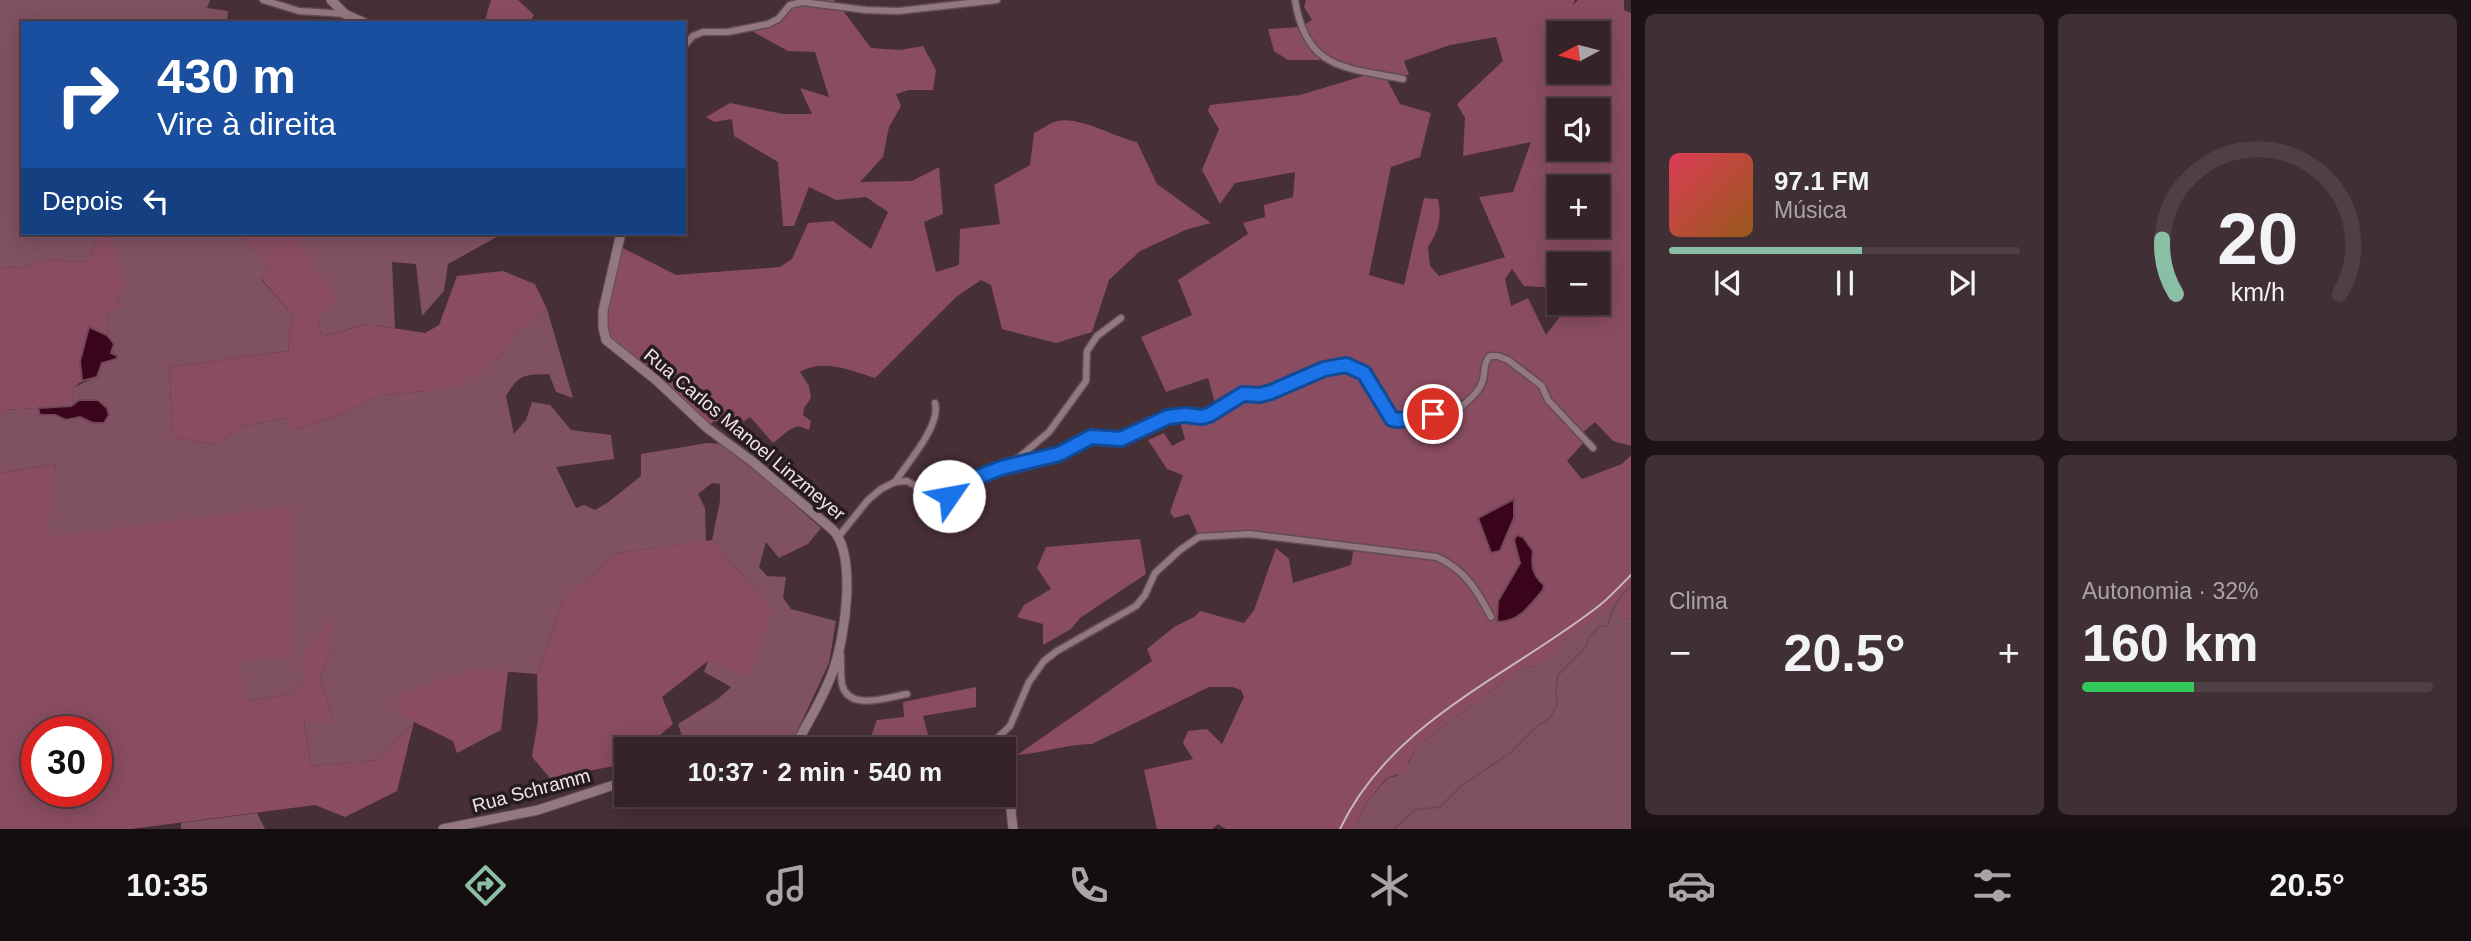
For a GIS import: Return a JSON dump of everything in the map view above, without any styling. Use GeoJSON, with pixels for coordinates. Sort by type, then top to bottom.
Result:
{"type":"FeatureCollection","features":[{"type":"Feature","properties":{"kind":"street"},"geometry":{"type":"LineString","coordinates":[[264,0],[299,11],[345,15],[360,21]]}},
{"type":"Feature","properties":{"kind":"street"},"geometry":{"type":"LineString","coordinates":[[331,0],[345,15]]}},
{"type":"Feature","properties":{"kind":"street"},"geometry":{"type":"LineString","coordinates":[[686,44],[693,36],[703,32],[728,32],[768,24],[778,19],[790,5],[803,2],[890,11],[997,0]]}},
{"type":"Feature","properties":{"kind":"street"},"geometry":{"type":"LineString","coordinates":[[1295,0],[1300,26],[1318,54],[1345,67],[1403,79]]}},
{"type":"Feature","properties":{"kind":"street","name":"Rua Carlos Manoel Linzmeyer"},"geometry":{"type":"LineString","coordinates":[[621,235],[603,311],[606,341],[656,380],[707,428],[753,462],[839,537],[844,550],[846,588],[840,648],[805,737]]}},
{"type":"Feature","properties":{"kind":"street"},"geometry":{"type":"LineString","coordinates":[[1009,467],[1049,432],[1086,381],[1087,351],[1097,335],[1121,318]]}},
{"type":"Feature","properties":{"kind":"street"},"geometry":{"type":"LineString","coordinates":[[839,537],[868,500],[895,482],[907,481],[932,495],[949,496],[971,480],[1059,454],[1091,437],[1121,439],[1168,417],[1202,417],[1243,394],[1260,395],[1271,392],[1324,369],[1346,365],[1364,373],[1392,419],[1399,421],[1422,413],[1449,416],[1478,391],[1483,380],[1484,363],[1490,356],[1497,356],[1508,360],[1542,386],[1548,400],[1593,448]]}},
{"type":"Feature","properties":{"kind":"street"},"geometry":{"type":"LineString","coordinates":[[895,482],[928,433],[936,413],[935,403]]}},
{"type":"Feature","properties":{"kind":"street"},"geometry":{"type":"LineString","coordinates":[[999,737],[1010,726],[1029,682],[1044,661],[1057,650],[1136,606],[1145,595],[1155,573],[1199,537],[1249,534],[1437,557],[1462,572],[1475,586],[1491,617]]}},
{"type":"Feature","properties":{"kind":"street"},"geometry":{"type":"LineString","coordinates":[[840,648],[843,686],[854,699],[865,701],[907,694]]}},
{"type":"Feature","properties":{"kind":"street","name":"Rua Schramm"},"geometry":{"type":"LineString","coordinates":[[443,829],[538,810],[614,785]]}},
{"type":"Feature","properties":{"kind":"street"},"geometry":{"type":"LineString","coordinates":[[1011,807],[1013,829]]}},
{"type":"Feature","properties":{"kind":"shaded area"},"geometry":{"type":"Polygon","coordinates":[[[0,0],[210,0],[207,8],[228,11],[227,21],[21,21],[21,235],[97,235],[90,260],[75,262],[49,259],[20,268],[0,269],[0,0]]]}},
{"type":"Feature","properties":{"kind":"shaded area"},"geometry":{"type":"Polygon","coordinates":[[[491,0],[518,0],[534,15],[530,21],[485,20],[491,0]]]}},
{"type":"Feature","properties":{"kind":"shaded area"},"geometry":{"type":"Polygon","coordinates":[[[794,0],[835,0],[831,5],[841,8],[871,48],[900,50],[923,46],[936,70],[933,90],[909,90],[896,94],[901,106],[889,127],[883,157],[860,182],[912,181],[939,167],[943,214],[924,222],[936,272],[959,265],[960,229],[1000,224],[994,185],[1030,165],[1034,133],[1063,120],[1084,123],[1137,142],[1157,184],[1211,223],[1188,229],[1140,251],[1109,280],[1092,332],[1056,343],[1002,329],[991,285],[981,280],[956,297],[875,378],[828,366],[800,372],[809,386],[811,398],[803,415],[811,421],[809,430],[798,426],[773,443],[750,417],[738,425],[714,421],[708,427],[613,345],[605,327],[611,291],[623,248],[676,275],[780,267],[792,259],[808,223],[833,221],[871,249],[888,212],[866,197],[836,200],[809,187],[794,226],[783,226],[778,162],[734,136],[732,119],[714,122],[706,117],[730,103],[783,114],[812,114],[800,88],[829,97],[815,52],[788,51],[748,29],[768,24],[795,4],[794,0]]]}},
{"type":"Feature","properties":{"kind":"shaded area"},"geometry":{"type":"Polygon","coordinates":[[[1306,0],[1575,0],[1573,5],[1578,0],[1624,0],[1624,10],[1631,13],[1631,446],[1613,441],[1595,422],[1580,435],[1585,441],[1567,461],[1582,479],[1622,464],[1631,455],[1631,618],[1624,620],[1614,604],[1555,647],[1556,656],[1536,666],[1524,667],[1417,746],[1407,771],[1387,778],[1368,800],[1354,829],[1226,829],[1218,824],[1212,829],[1157,829],[1144,770],[1193,759],[1183,743],[1188,731],[1207,729],[1222,744],[1244,697],[1241,690],[1232,687],[1209,687],[1092,744],[1017,755],[1152,661],[1147,649],[1174,627],[1200,611],[1244,623],[1254,610],[1276,548],[1289,559],[1293,583],[1351,565],[1354,546],[1249,534],[1199,537],[1189,514],[1174,518],[1170,512],[1183,475],[1167,469],[1148,440],[1164,433],[1172,446],[1185,439],[1178,415],[1202,417],[1217,410],[1208,378],[1166,392],[1141,337],[1192,315],[1178,280],[1248,234],[1243,223],[1265,217],[1264,205],[1293,197],[1295,172],[1235,183],[1220,204],[1202,170],[1219,129],[1208,111],[1210,105],[1300,95],[1373,73],[1328,60],[1288,60],[1274,51],[1268,29],[1300,27],[1312,20],[1304,7],[1306,0]],[[1496,37],[1450,45],[1404,61],[1409,75],[1385,76],[1400,104],[1431,113],[1420,157],[1391,167],[1369,275],[1404,285],[1424,198],[1438,199],[1439,224],[1428,247],[1430,266],[1439,276],[1505,257],[1479,197],[1513,192],[1531,142],[1463,156],[1465,118],[1457,104],[1503,61],[1496,37]]]}},
{"type":"Feature","properties":{"kind":"shaded area"},"geometry":{"type":"Polygon","coordinates":[[[97,235],[112,238],[126,286],[116,294],[121,306],[109,312],[107,335],[90,328],[80,361],[82,381],[74,387],[72,406],[4,410],[0,420],[0,269],[20,268],[49,259],[75,262],[90,260],[97,235]]]}},
{"type":"Feature","properties":{"kind":"shaded area"},"geometry":{"type":"Polygon","coordinates":[[[105,235],[241,235],[271,267],[261,279],[292,315],[288,351],[169,367],[173,437],[215,445],[243,426],[289,418],[289,431],[343,414],[380,395],[426,391],[494,363],[514,336],[547,309],[573,398],[556,392],[549,374],[519,379],[506,396],[514,434],[526,420],[532,402],[550,405],[571,430],[611,435],[614,459],[556,467],[576,508],[584,505],[595,510],[641,476],[641,454],[707,443],[726,444],[821,528],[808,544],[779,558],[766,542],[759,567],[767,576],[786,577],[783,598],[791,609],[836,621],[829,663],[796,734],[793,737],[682,737],[678,724],[718,699],[731,687],[704,672],[708,661],[772,609],[712,540],[720,501],[720,484],[712,483],[698,494],[705,508],[706,541],[618,553],[564,598],[537,674],[474,669],[414,722],[378,760],[311,766],[304,721],[334,723],[320,676],[333,647],[304,684],[285,695],[248,700],[237,661],[46,538],[56,464],[0,473],[0,420],[4,410],[38,408],[40,415],[55,415],[66,420],[80,417],[93,423],[103,423],[72,406],[74,387],[97,377],[102,363],[116,359],[117,355],[111,353],[114,344],[107,335],[109,311],[121,306],[116,294],[112,238],[105,235]]]}},
{"type":"Feature","properties":{"kind":"shaded area"},"geometry":{"type":"Polygon","coordinates":[[[241,235],[294,235],[338,300],[318,316],[321,337],[367,324],[425,333],[439,325],[457,276],[503,271],[535,284],[547,309],[514,336],[494,363],[456,386],[380,395],[343,414],[289,431],[289,418],[243,426],[215,445],[173,437],[169,367],[288,351],[292,315],[261,278],[271,267],[241,235]]]}},
{"type":"Feature","properties":{"kind":"shaded area"},"geometry":{"type":"Polygon","coordinates":[[[294,235],[500,235],[448,264],[444,291],[422,316],[416,264],[392,262],[395,328],[366,324],[321,337],[318,316],[294,235]]]}},
{"type":"Feature","properties":{"kind":"shaded area"},"geometry":{"type":"Polygon","coordinates":[[[89,327],[107,335],[114,344],[111,353],[118,356],[102,363],[97,377],[82,381],[80,361],[89,327]]]}},
{"type":"Feature","properties":{"kind":"shaded area"},"geometry":{"type":"Polygon","coordinates":[[[79,400],[98,400],[107,408],[109,415],[104,423],[93,423],[80,417],[66,420],[55,415],[40,415],[38,408],[71,406],[79,400]]]}},
{"type":"Feature","properties":{"kind":"shaded area"},"geometry":{"type":"Polygon","coordinates":[[[56,464],[47,537],[290,506],[293,656],[238,661],[248,700],[285,695],[304,684],[302,658],[330,619],[333,647],[320,676],[334,723],[304,722],[311,766],[378,760],[414,722],[397,791],[345,817],[315,805],[131,829],[0,829],[0,473],[56,464]]]}},
{"type":"Feature","properties":{"kind":"shaded area"},"geometry":{"type":"Polygon","coordinates":[[[1514,499],[1514,518],[1500,551],[1491,553],[1478,518],[1514,499]]]}},
{"type":"Feature","properties":{"kind":"shaded area"},"geometry":{"type":"Polygon","coordinates":[[[1517,535],[1523,537],[1533,551],[1533,569],[1544,585],[1543,590],[1518,616],[1497,622],[1498,601],[1520,563],[1514,540],[1517,535]]]}},
{"type":"Feature","properties":{"kind":"shaded area"},"geometry":{"type":"Polygon","coordinates":[[[1140,539],[1146,574],[1080,618],[1071,629],[1043,645],[1043,624],[1017,617],[1024,605],[1051,589],[1037,568],[1046,547],[1140,539]]]}},
{"type":"Feature","properties":{"kind":"shaded area"},"geometry":{"type":"Polygon","coordinates":[[[712,540],[772,609],[749,678],[708,661],[662,697],[673,724],[658,737],[614,737],[614,766],[550,778],[532,757],[538,720],[537,674],[564,598],[618,553],[712,540]]]}},
{"type":"Feature","properties":{"kind":"shaded area"},"geometry":{"type":"Polygon","coordinates":[[[1614,603],[1624,620],[1631,618],[1631,829],[1354,829],[1368,800],[1388,778],[1396,776],[1408,764],[1417,746],[1524,667],[1536,666],[1555,647],[1614,603]]]}},
{"type":"Feature","properties":{"kind":"shaded area"},"geometry":{"type":"Polygon","coordinates":[[[474,669],[508,671],[501,730],[457,753],[453,741],[398,714],[400,693],[474,669]]]}},
{"type":"Feature","properties":{"kind":"shaded area"},"geometry":{"type":"Polygon","coordinates":[[[976,687],[976,707],[923,716],[929,737],[871,737],[877,720],[904,717],[903,702],[976,687]]]}},
{"type":"Feature","properties":{"kind":"shaded area"},"geometry":{"type":"Polygon","coordinates":[[[257,813],[265,829],[181,829],[181,823],[257,813]]]}},
{"type":"Feature","properties":{"kind":"waterway"},"geometry":{"type":"LineString","coordinates":[[1394,829],[1415,810],[1440,807],[1461,786],[1511,752],[1536,727],[1549,719],[1557,705],[1558,675],[1585,648],[1589,637],[1599,627],[1608,626],[1616,604],[1631,586]]}},
{"type":"Feature","properties":{"kind":"railway"},"geometry":{"type":"LineString","coordinates":[[1340,829],[1362,791],[1390,758],[1421,729],[1600,605],[1631,575]]}},
{"type":"Feature","properties":{"kind":"route"},"geometry":{"type":"LineString","coordinates":[[949,496],[971,480],[1001,468],[1065,452],[1091,437],[1121,439],[1168,417],[1202,417],[1243,394],[1260,395],[1271,392],[1324,369],[1346,365],[1364,373],[1392,419],[1399,421],[1422,413],[1433,414]]}}]}
